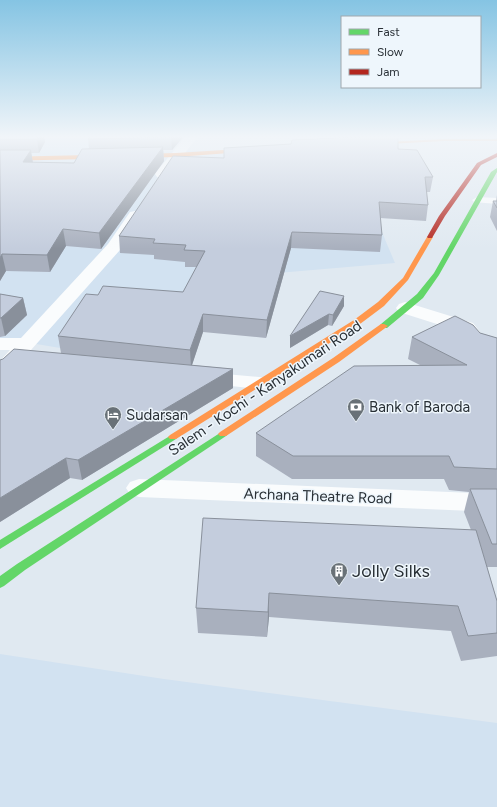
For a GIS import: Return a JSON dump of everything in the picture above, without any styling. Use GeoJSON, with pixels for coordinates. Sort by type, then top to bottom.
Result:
{"type":"FeatureCollection","features":[{"type":"Feature","properties":{"kind":"main road","name":"Salem - Kochi - Kanyakumari Road"},"geometry":{"type":"LineString","coordinates":[[0,545],[357,322],[381,304],[406,279],[442,216],[472,174]]}},
{"type":"Feature","properties":{"kind":"main road","name":"Salem - Kochi - Kanyakumari Road"},"geometry":{"type":"LineString","coordinates":[[0,583],[21,567],[139,488],[336,360],[390,321],[420,296],[436,274],[493,174]]}},
{"type":"Feature","properties":{"kind":"street"},"geometry":{"type":"LineString","coordinates":[[0,373],[114,247],[163,174]]}},
{"type":"Feature","properties":{"kind":"street"},"geometry":{"type":"LineString","coordinates":[[405,308],[466,327],[483,349],[497,354]]}},
{"type":"Feature","properties":{"kind":"street"},"geometry":{"type":"LineString","coordinates":[[182,376],[259,383]]}},
{"type":"Feature","properties":{"kind":"street","name":"Archana Theatre Road"},"geometry":{"type":"LineString","coordinates":[[139,488],[497,503]]}},
{"type":"Feature","properties":{"kind":"lane"},"geometry":{"type":"LineString","coordinates":[[477,200],[497,201]]}},
{"type":"Feature","properties":{"kind":"shaded area"},"geometry":{"type":"Polygon","coordinates":[[[0,174],[357,174],[395,263],[207,279],[157,364],[18,341],[0,341],[0,174]]]}},
{"type":"Feature","properties":{"kind":"shaded area"},"geometry":{"type":"Polygon","coordinates":[[[0,654],[164,679],[497,723],[497,807],[0,807],[0,654]]]}},
{"type":"Feature","properties":{"kind":"building"},"geometry":{"type":"Polygon","coordinates":[[[0,174],[143,174],[99,233],[63,229],[47,255],[2,254],[0,258],[0,174]]]}},
{"type":"Feature","properties":{"kind":"building"},"geometry":{"type":"Polygon","coordinates":[[[161,174],[431,174],[433,177],[425,177],[428,205],[379,202],[382,235],[292,232],[267,320],[203,314],[190,350],[58,336],[86,294],[98,295],[103,286],[183,292],[205,251],[184,250],[186,245],[153,243],[155,239],[119,236],[161,174]]]}},
{"type":"Feature","properties":{"kind":"building"},"geometry":{"type":"Polygon","coordinates":[[[493,201],[497,201],[497,208],[493,201]]]}},
{"type":"Feature","properties":{"kind":"building"},"geometry":{"type":"Polygon","coordinates":[[[320,291],[344,296],[333,315],[329,314],[290,336],[320,291]]]}},
{"type":"Feature","properties":{"kind":"building"},"geometry":{"type":"Polygon","coordinates":[[[0,294],[23,298],[1,318],[0,318],[0,294]]]}},
{"type":"Feature","properties":{"kind":"building"},"geometry":{"type":"Polygon","coordinates":[[[455,316],[473,325],[480,333],[497,338],[497,469],[454,467],[449,456],[293,456],[256,433],[354,366],[467,365],[412,337],[455,316]]]}},
{"type":"Feature","properties":{"kind":"building"},"geometry":{"type":"Polygon","coordinates":[[[14,349],[233,369],[78,460],[66,458],[0,498],[0,360],[14,349]]]}},
{"type":"Feature","properties":{"kind":"building"},"geometry":{"type":"Polygon","coordinates":[[[470,489],[497,489],[497,544],[492,544],[470,489]]]}},
{"type":"Feature","properties":{"kind":"building","name":"Jolly Silks"},"geometry":{"type":"Polygon","coordinates":[[[203,518],[476,530],[497,601],[497,633],[468,636],[458,606],[269,593],[268,612],[196,608],[203,518]]]}},
{"type":"Feature","properties":{"kind":"traffic: fast"},"geometry":{"type":"LineString","coordinates":[[384,326],[420,296],[437,274],[493,174]]}},
{"type":"Feature","properties":{"kind":"traffic: fast"},"geometry":{"type":"LineString","coordinates":[[0,583],[21,567],[223,434]]}},
{"type":"Feature","properties":{"kind":"traffic: fast"},"geometry":{"type":"LineString","coordinates":[[0,545],[173,437]]}},
{"type":"Feature","properties":{"kind":"traffic: slow"},"geometry":{"type":"LineString","coordinates":[[173,437],[357,322],[381,304],[406,279],[430,237]]}},
{"type":"Feature","properties":{"kind":"traffic: slow"},"geometry":{"type":"LineString","coordinates":[[223,434],[336,360],[384,326]]}},
{"type":"Feature","properties":{"kind":"traffic: jam"},"geometry":{"type":"LineString","coordinates":[[430,237],[442,216],[472,174]]}},
{"type":"Feature","properties":{"kind":"place","name":"Bank of Baroda"},"geometry":{"type":"Point","coordinates":[356,422]}},
{"type":"Feature","properties":{"kind":"place","name":"Sudarsan"},"geometry":{"type":"Point","coordinates":[113,430]}},
{"type":"Feature","properties":{"kind":"place","name":"Jolly Silks"},"geometry":{"type":"Point","coordinates":[339,586]}}]}
